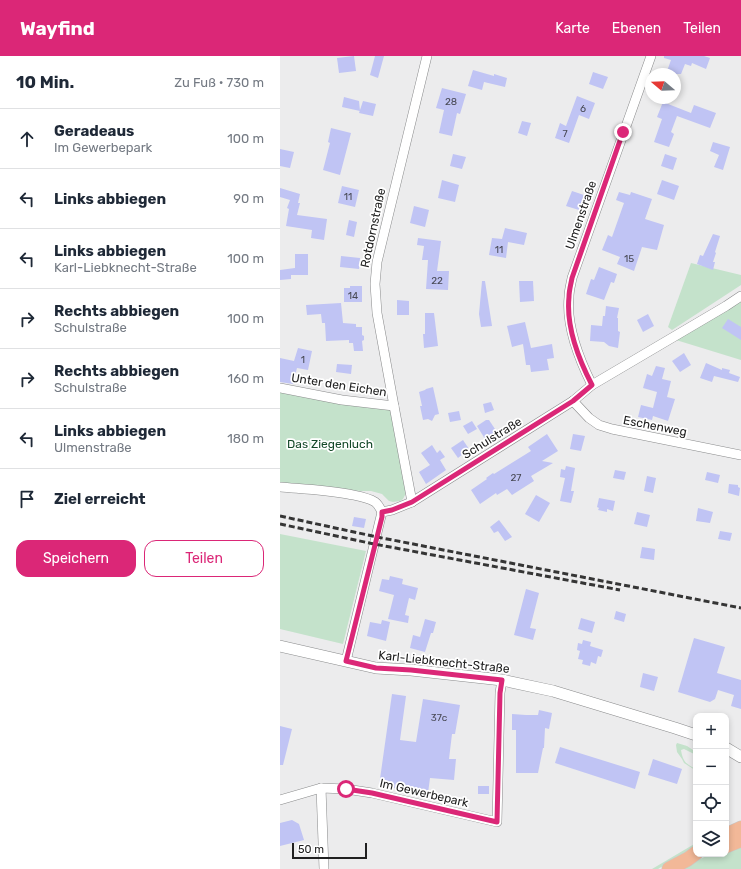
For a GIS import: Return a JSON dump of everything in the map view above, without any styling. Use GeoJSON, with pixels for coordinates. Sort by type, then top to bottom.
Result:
{"type":"FeatureCollection","features":[{"type":"Feature","properties":{"kind":"main road"},"geometry":{"type":"LineString","coordinates":[[729,834],[741,828]]}},
{"type":"Feature","properties":{"kind":"main road"},"geometry":{"type":"LineString","coordinates":[[729,845],[741,840]]}},
{"type":"Feature","properties":{"kind":"main road"},"geometry":{"type":"LineString","coordinates":[[669,869],[692,856]]}},
{"type":"Feature","properties":{"kind":"street","name":"Rotdornstraße"},"geometry":{"type":"LineString","coordinates":[[412,502],[377,313],[375,284],[377,262],[426,56]]}},
{"type":"Feature","properties":{"kind":"street","name":"Ulmenstraße"},"geometry":{"type":"LineString","coordinates":[[592,385],[576,347],[571,328],[569,297],[572,278],[651,56]]}},
{"type":"Feature","properties":{"kind":"street","name":"Schulstraße"},"geometry":{"type":"LineString","coordinates":[[382,512],[392,510],[412,502],[573,401],[592,385],[741,296]]}},
{"type":"Feature","properties":{"kind":"street","name":"Unter den Eichen"},"geometry":{"type":"LineString","coordinates":[[280,388],[342,400],[394,406]]}},
{"type":"Feature","properties":{"kind":"street","name":"Eschenweg"},"geometry":{"type":"LineString","coordinates":[[573,401],[589,418],[599,425],[612,429],[741,455]]}},
{"type":"Feature","properties":{"kind":"street"},"geometry":{"type":"LineString","coordinates":[[280,487],[362,497],[375,502],[380,507],[382,512],[346,661]]}},
{"type":"Feature","properties":{"kind":"street","name":"Karl-Liebknecht-Straße"},"geometry":{"type":"LineString","coordinates":[[280,646],[376,668],[411,670],[502,680],[553,691],[693,734]]}},
{"type":"Feature","properties":{"kind":"street","name":"Im Gewerbepark"},"geometry":{"type":"LineString","coordinates":[[280,800],[321,788],[346,789],[372,793],[497,822],[500,693],[502,680]]}},
{"type":"Feature","properties":{"kind":"street"},"geometry":{"type":"LineString","coordinates":[[728,749],[741,757]]}},
{"type":"Feature","properties":{"kind":"street"},"geometry":{"type":"LineString","coordinates":[[321,788],[324,869]]}},
{"type":"Feature","properties":{"kind":"green space"},"geometry":{"type":"Polygon","coordinates":[[[691,263],[741,275],[741,285],[672,330],[668,327],[691,263]]]}},
{"type":"Feature","properties":{"kind":"green space"},"geometry":{"type":"Polygon","coordinates":[[[741,298],[741,360],[676,340],[741,298]]]}},
{"type":"Feature","properties":{"kind":"green space","name":"Das Ziegenluch"},"geometry":{"type":"Polygon","coordinates":[[[280,388],[394,406],[406,493],[403,499],[393,502],[389,501],[382,494],[371,491],[317,488],[280,482],[280,388]]]}},
{"type":"Feature","properties":{"kind":"green space"},"geometry":{"type":"Polygon","coordinates":[[[280,534],[366,551],[343,644],[280,629],[280,534]]]}},
{"type":"Feature","properties":{"kind":"green space"},"geometry":{"type":"Polygon","coordinates":[[[677,743],[687,746],[693,750],[693,754],[684,749],[681,750],[686,762],[693,769],[684,763],[677,752],[677,743]]]}},
{"type":"Feature","properties":{"kind":"green space"},"geometry":{"type":"Polygon","coordinates":[[[693,845],[693,848],[658,869],[652,869],[693,845]]]}},
{"type":"Feature","properties":{"kind":"green space"},"geometry":{"type":"Polygon","coordinates":[[[741,845],[741,869],[681,869],[704,857],[729,857],[729,848],[741,845]]]}},
{"type":"Feature","properties":{"kind":"building"},"geometry":{"type":"Polygon","coordinates":[[[354,56],[356,71],[339,73],[337,58],[354,56]]]}},
{"type":"Feature","properties":{"kind":"building"},"geometry":{"type":"Polygon","coordinates":[[[375,56],[384,56],[378,78],[370,75],[375,56]]]}},
{"type":"Feature","properties":{"kind":"building"},"geometry":{"type":"Polygon","coordinates":[[[664,56],[704,56],[710,58],[706,69],[692,63],[691,66],[685,64],[681,74],[681,68],[668,68],[671,60],[664,58],[664,56]]]}},
{"type":"Feature","properties":{"kind":"building"},"geometry":{"type":"Polygon","coordinates":[[[473,70],[507,78],[505,87],[484,82],[482,90],[468,86],[473,70]]]}},
{"type":"Feature","properties":{"kind":"building"},"geometry":{"type":"Polygon","coordinates":[[[593,72],[608,77],[603,89],[589,84],[593,72]]]}},
{"type":"Feature","properties":{"kind":"building"},"geometry":{"type":"Polygon","coordinates":[[[442,88],[466,94],[460,114],[457,113],[452,136],[439,133],[444,110],[436,108],[442,88]]]}},
{"type":"Feature","properties":{"kind":"building"},"geometry":{"type":"Polygon","coordinates":[[[577,96],[595,103],[589,119],[579,115],[569,143],[555,138],[560,123],[566,126],[577,96]]]}},
{"type":"Feature","properties":{"kind":"building"},"geometry":{"type":"Polygon","coordinates":[[[344,97],[359,101],[360,111],[342,107],[344,97]]]}},
{"type":"Feature","properties":{"kind":"building"},"geometry":{"type":"Polygon","coordinates":[[[363,101],[376,104],[373,116],[359,113],[363,101]]]}},
{"type":"Feature","properties":{"kind":"building"},"geometry":{"type":"Polygon","coordinates":[[[662,104],[668,104],[691,113],[694,105],[716,113],[710,128],[677,116],[671,132],[674,134],[669,147],[654,142],[662,119],[657,117],[662,104]]]}},
{"type":"Feature","properties":{"kind":"building"},"geometry":{"type":"Polygon","coordinates":[[[522,121],[531,123],[527,136],[518,133],[522,121]]]}},
{"type":"Feature","properties":{"kind":"building"},"geometry":{"type":"Polygon","coordinates":[[[331,128],[351,133],[340,175],[323,170],[330,143],[328,142],[331,128]]]}},
{"type":"Feature","properties":{"kind":"building"},"geometry":{"type":"Polygon","coordinates":[[[713,142],[730,147],[723,170],[714,167],[719,155],[710,151],[713,142]]]}},
{"type":"Feature","properties":{"kind":"building"},"geometry":{"type":"Polygon","coordinates":[[[280,149],[294,152],[290,168],[280,166],[280,149]]]}},
{"type":"Feature","properties":{"kind":"building"},"geometry":{"type":"Polygon","coordinates":[[[453,154],[466,157],[462,169],[450,166],[453,154]]]}},
{"type":"Feature","properties":{"kind":"building"},"geometry":{"type":"Polygon","coordinates":[[[665,154],[677,158],[673,170],[661,166],[665,154]]]}},
{"type":"Feature","properties":{"kind":"building"},"geometry":{"type":"Polygon","coordinates":[[[442,180],[459,185],[455,202],[438,198],[442,180]]]}},
{"type":"Feature","properties":{"kind":"building"},"geometry":{"type":"Polygon","coordinates":[[[662,180],[679,186],[674,200],[657,194],[662,180]]]}},
{"type":"Feature","properties":{"kind":"building"},"geometry":{"type":"Polygon","coordinates":[[[342,186],[359,190],[355,207],[338,203],[342,186]]]}},
{"type":"Feature","properties":{"kind":"building"},"geometry":{"type":"Polygon","coordinates":[[[280,188],[300,194],[298,203],[300,203],[297,215],[327,219],[324,240],[311,238],[312,230],[286,226],[289,209],[287,208],[290,200],[280,197],[280,188]]]}},
{"type":"Feature","properties":{"kind":"building"},"geometry":{"type":"Polygon","coordinates":[[[572,191],[584,195],[579,210],[566,206],[572,191]]]}},
{"type":"Feature","properties":{"kind":"building"},"geometry":{"type":"Polygon","coordinates":[[[619,192],[630,195],[631,192],[652,199],[645,219],[664,225],[657,250],[642,247],[634,271],[617,264],[620,257],[602,250],[608,235],[612,237],[624,203],[616,200],[619,192]]]}},
{"type":"Feature","properties":{"kind":"building"},"geometry":{"type":"Polygon","coordinates":[[[414,206],[429,210],[425,227],[410,223],[414,206]]]}},
{"type":"Feature","properties":{"kind":"building"},"geometry":{"type":"Polygon","coordinates":[[[349,220],[357,222],[354,237],[346,235],[349,220]]]}},
{"type":"Feature","properties":{"kind":"building"},"geometry":{"type":"Polygon","coordinates":[[[505,228],[527,233],[524,245],[508,242],[506,258],[489,255],[492,238],[502,239],[505,228]]]}},
{"type":"Feature","properties":{"kind":"building"},"geometry":{"type":"Polygon","coordinates":[[[713,234],[720,236],[715,252],[713,270],[697,264],[700,255],[703,256],[713,234]]]}},
{"type":"Feature","properties":{"kind":"building"},"geometry":{"type":"Polygon","coordinates":[[[418,238],[441,241],[437,271],[449,271],[448,290],[426,289],[428,260],[422,260],[424,246],[417,245],[418,238]]]}},
{"type":"Feature","properties":{"kind":"building"},"geometry":{"type":"Polygon","coordinates":[[[295,254],[308,254],[308,275],[291,275],[291,279],[280,280],[280,270],[295,268],[295,254]]]}},
{"type":"Feature","properties":{"kind":"building"},"geometry":{"type":"Polygon","coordinates":[[[341,256],[360,258],[359,269],[340,267],[341,256]]]}},
{"type":"Feature","properties":{"kind":"building"},"geometry":{"type":"Polygon","coordinates":[[[599,267],[617,274],[614,283],[611,282],[604,300],[586,294],[591,279],[594,280],[599,267]]]}},
{"type":"Feature","properties":{"kind":"building"},"geometry":{"type":"Polygon","coordinates":[[[482,281],[485,281],[492,326],[481,327],[479,314],[482,281]]]}},
{"type":"Feature","properties":{"kind":"building"},"geometry":{"type":"Polygon","coordinates":[[[519,281],[533,281],[534,301],[520,302],[519,281]]]}},
{"type":"Feature","properties":{"kind":"building"},"geometry":{"type":"Polygon","coordinates":[[[350,286],[362,286],[362,302],[344,302],[344,288],[350,288],[350,286]]]}},
{"type":"Feature","properties":{"kind":"building"},"geometry":{"type":"Polygon","coordinates":[[[397,300],[409,301],[409,315],[397,315],[397,300]]]}},
{"type":"Feature","properties":{"kind":"building"},"geometry":{"type":"Polygon","coordinates":[[[341,303],[343,323],[356,324],[356,327],[362,327],[362,335],[364,336],[364,340],[362,341],[363,351],[354,351],[353,343],[349,343],[349,340],[326,341],[325,323],[322,323],[321,314],[307,315],[306,305],[341,303]]]}},
{"type":"Feature","properties":{"kind":"building"},"geometry":{"type":"Polygon","coordinates":[[[606,306],[619,308],[617,318],[618,331],[620,332],[618,348],[609,346],[604,342],[590,341],[591,325],[602,326],[606,306]]]}},
{"type":"Feature","properties":{"kind":"building"},"geometry":{"type":"Polygon","coordinates":[[[425,313],[434,313],[438,346],[424,348],[423,334],[425,334],[425,313]]]}},
{"type":"Feature","properties":{"kind":"building"},"geometry":{"type":"Polygon","coordinates":[[[648,314],[654,326],[643,332],[637,320],[648,314]]]}},
{"type":"Feature","properties":{"kind":"building"},"geometry":{"type":"Polygon","coordinates":[[[728,319],[741,327],[741,340],[722,328],[728,319]]]}},
{"type":"Feature","properties":{"kind":"building"},"geometry":{"type":"Polygon","coordinates":[[[525,322],[531,348],[552,344],[554,358],[547,359],[549,370],[531,372],[530,365],[526,365],[523,344],[512,347],[507,326],[525,322]]]}},
{"type":"Feature","properties":{"kind":"building"},"geometry":{"type":"Polygon","coordinates":[[[298,348],[312,351],[308,370],[297,368],[293,384],[280,382],[280,358],[294,361],[298,348]]]}},
{"type":"Feature","properties":{"kind":"building"},"geometry":{"type":"Polygon","coordinates":[[[684,353],[691,365],[680,372],[672,361],[684,353]]]}},
{"type":"Feature","properties":{"kind":"building"},"geometry":{"type":"Polygon","coordinates":[[[706,363],[722,370],[722,368],[730,370],[729,373],[740,377],[738,382],[714,376],[712,382],[700,378],[706,363]]]}},
{"type":"Feature","properties":{"kind":"building"},"geometry":{"type":"Polygon","coordinates":[[[337,364],[352,365],[351,374],[336,372],[337,364]]]}},
{"type":"Feature","properties":{"kind":"building"},"geometry":{"type":"Polygon","coordinates":[[[656,366],[665,368],[662,379],[671,381],[667,397],[675,399],[668,421],[653,416],[652,420],[638,417],[641,405],[653,408],[657,392],[643,388],[647,374],[652,376],[656,366]]]}},
{"type":"Feature","properties":{"kind":"building"},"geometry":{"type":"Polygon","coordinates":[[[433,387],[439,414],[435,415],[432,421],[428,419],[423,420],[419,392],[433,387]]]}},
{"type":"Feature","properties":{"kind":"building"},"geometry":{"type":"Polygon","coordinates":[[[491,402],[494,410],[485,413],[483,404],[491,402]]]}},
{"type":"Feature","properties":{"kind":"building"},"geometry":{"type":"Polygon","coordinates":[[[459,411],[461,420],[450,422],[448,413],[459,411]]]}},
{"type":"Feature","properties":{"kind":"building"},"geometry":{"type":"Polygon","coordinates":[[[486,420],[489,420],[497,432],[485,439],[477,426],[486,420]]]}},
{"type":"Feature","properties":{"kind":"building"},"geometry":{"type":"Polygon","coordinates":[[[472,421],[477,429],[468,434],[463,426],[472,421]]]}},
{"type":"Feature","properties":{"kind":"building"},"geometry":{"type":"Polygon","coordinates":[[[547,434],[558,451],[542,461],[553,463],[531,476],[534,481],[512,495],[507,489],[497,495],[496,493],[480,504],[471,490],[493,473],[494,474],[531,451],[528,447],[547,434]]]}},
{"type":"Feature","properties":{"kind":"building"},"geometry":{"type":"Polygon","coordinates":[[[573,434],[585,436],[581,451],[570,449],[573,434]]]}},
{"type":"Feature","properties":{"kind":"building"},"geometry":{"type":"Polygon","coordinates":[[[463,440],[469,449],[458,458],[451,448],[463,440]]]}},
{"type":"Feature","properties":{"kind":"building"},"geometry":{"type":"Polygon","coordinates":[[[432,445],[437,453],[440,450],[445,457],[440,460],[446,470],[426,484],[419,472],[430,465],[421,453],[432,445]]]}},
{"type":"Feature","properties":{"kind":"building"},"geometry":{"type":"Polygon","coordinates":[[[566,466],[575,468],[571,491],[574,491],[571,503],[560,501],[565,478],[560,477],[561,469],[565,470],[566,466]]]}},
{"type":"Feature","properties":{"kind":"building"},"geometry":{"type":"Polygon","coordinates":[[[615,470],[626,472],[624,480],[613,478],[615,470]]]}},
{"type":"Feature","properties":{"kind":"building"},"geometry":{"type":"Polygon","coordinates":[[[707,472],[720,475],[718,483],[705,480],[707,472]]]}},
{"type":"Feature","properties":{"kind":"building"},"geometry":{"type":"Polygon","coordinates":[[[647,476],[656,478],[653,493],[644,491],[647,476]]]}},
{"type":"Feature","properties":{"kind":"building"},"geometry":{"type":"Polygon","coordinates":[[[729,484],[738,485],[740,488],[739,496],[728,493],[729,484]]]}},
{"type":"Feature","properties":{"kind":"building"},"geometry":{"type":"Polygon","coordinates":[[[536,495],[550,503],[539,522],[525,514],[536,495]]]}},
{"type":"Feature","properties":{"kind":"building"},"geometry":{"type":"Polygon","coordinates":[[[599,498],[615,501],[613,511],[607,509],[607,512],[598,510],[599,508],[597,507],[599,498]]]}},
{"type":"Feature","properties":{"kind":"building"},"geometry":{"type":"Polygon","coordinates":[[[698,508],[713,512],[710,523],[696,521],[698,508]]]}},
{"type":"Feature","properties":{"kind":"building"},"geometry":{"type":"Polygon","coordinates":[[[637,512],[650,515],[647,527],[634,524],[637,512]]]}},
{"type":"Feature","properties":{"kind":"building"},"geometry":{"type":"Polygon","coordinates":[[[354,517],[366,519],[364,528],[352,526],[354,517]]]}},
{"type":"Feature","properties":{"kind":"building"},"geometry":{"type":"Polygon","coordinates":[[[499,520],[512,537],[505,541],[498,531],[494,533],[490,527],[499,520]]]}},
{"type":"Feature","properties":{"kind":"building"},"geometry":{"type":"Polygon","coordinates":[[[720,531],[732,533],[730,541],[718,539],[720,531]]]}},
{"type":"Feature","properties":{"kind":"building"},"geometry":{"type":"Polygon","coordinates":[[[642,547],[655,549],[654,560],[640,558],[642,547]]]}},
{"type":"Feature","properties":{"kind":"building"},"geometry":{"type":"Polygon","coordinates":[[[390,576],[403,579],[402,584],[418,588],[415,600],[409,598],[405,615],[409,616],[408,623],[388,619],[394,595],[379,591],[382,579],[389,580],[390,576]]]}},
{"type":"Feature","properties":{"kind":"building"},"geometry":{"type":"Polygon","coordinates":[[[526,589],[539,593],[530,628],[536,629],[533,640],[514,635],[526,589]]]}},
{"type":"Feature","properties":{"kind":"building"},"geometry":{"type":"Polygon","coordinates":[[[616,611],[626,614],[624,622],[614,619],[616,611]]]}},
{"type":"Feature","properties":{"kind":"building"},"geometry":{"type":"Polygon","coordinates":[[[581,618],[595,622],[592,633],[578,629],[581,618]]]}},
{"type":"Feature","properties":{"kind":"building"},"geometry":{"type":"Polygon","coordinates":[[[425,619],[436,622],[425,652],[410,648],[413,635],[420,637],[425,619]]]}},
{"type":"Feature","properties":{"kind":"building"},"geometry":{"type":"Polygon","coordinates":[[[382,620],[390,622],[386,641],[367,636],[370,622],[381,624],[382,620]]]}},
{"type":"Feature","properties":{"kind":"building"},"geometry":{"type":"Polygon","coordinates":[[[694,638],[725,647],[717,673],[741,680],[741,709],[731,706],[734,695],[718,690],[715,699],[710,702],[678,692],[694,638]]]}},
{"type":"Feature","properties":{"kind":"building"},"geometry":{"type":"Polygon","coordinates":[[[583,640],[591,642],[590,646],[603,650],[601,657],[598,656],[596,664],[591,662],[590,666],[582,664],[583,660],[578,659],[580,651],[577,650],[578,643],[582,644],[583,640]]]}},
{"type":"Feature","properties":{"kind":"building"},"geometry":{"type":"Polygon","coordinates":[[[643,673],[658,677],[654,691],[640,687],[643,673]]]}},
{"type":"Feature","properties":{"kind":"building"},"geometry":{"type":"Polygon","coordinates":[[[392,694],[406,696],[400,740],[416,742],[423,699],[460,705],[455,734],[452,734],[449,759],[456,759],[454,780],[430,778],[428,793],[379,786],[392,694]]]}},
{"type":"Feature","properties":{"kind":"building"},"geometry":{"type":"Polygon","coordinates":[[[539,710],[552,713],[549,729],[545,728],[544,748],[538,773],[516,773],[516,730],[512,730],[512,714],[538,715],[539,710]]]}},
{"type":"Feature","properties":{"kind":"building"},"geometry":{"type":"Polygon","coordinates":[[[280,726],[292,729],[283,765],[280,765],[280,726]]]}},
{"type":"Feature","properties":{"kind":"building"},"geometry":{"type":"Polygon","coordinates":[[[560,747],[640,772],[635,789],[555,763],[560,747]]]}},
{"type":"Feature","properties":{"kind":"building"},"geometry":{"type":"Polygon","coordinates":[[[653,759],[682,769],[677,784],[648,775],[653,759]]]}},
{"type":"Feature","properties":{"kind":"building"},"geometry":{"type":"Polygon","coordinates":[[[478,786],[489,786],[489,794],[478,794],[478,786]]]}},
{"type":"Feature","properties":{"kind":"building"},"geometry":{"type":"Polygon","coordinates":[[[292,820],[299,824],[304,840],[280,846],[280,823],[292,820]]]}},
{"type":"Feature","properties":{"kind":"railway"},"geometry":{"type":"LineString","coordinates":[[280,516],[377,537],[741,608]]}},
{"type":"Feature","properties":{"kind":"railway"},"geometry":{"type":"LineString","coordinates":[[280,524],[374,544],[620,590]]}},
{"type":"Feature","properties":{"kind":"route"},"geometry":{"type":"LineString","coordinates":[[346,789],[372,793],[497,822],[500,693],[502,680],[411,670],[376,668],[346,661],[382,512],[392,510],[412,502],[573,401],[592,385],[576,347],[571,328],[569,297],[572,278],[623,132]]}}]}
